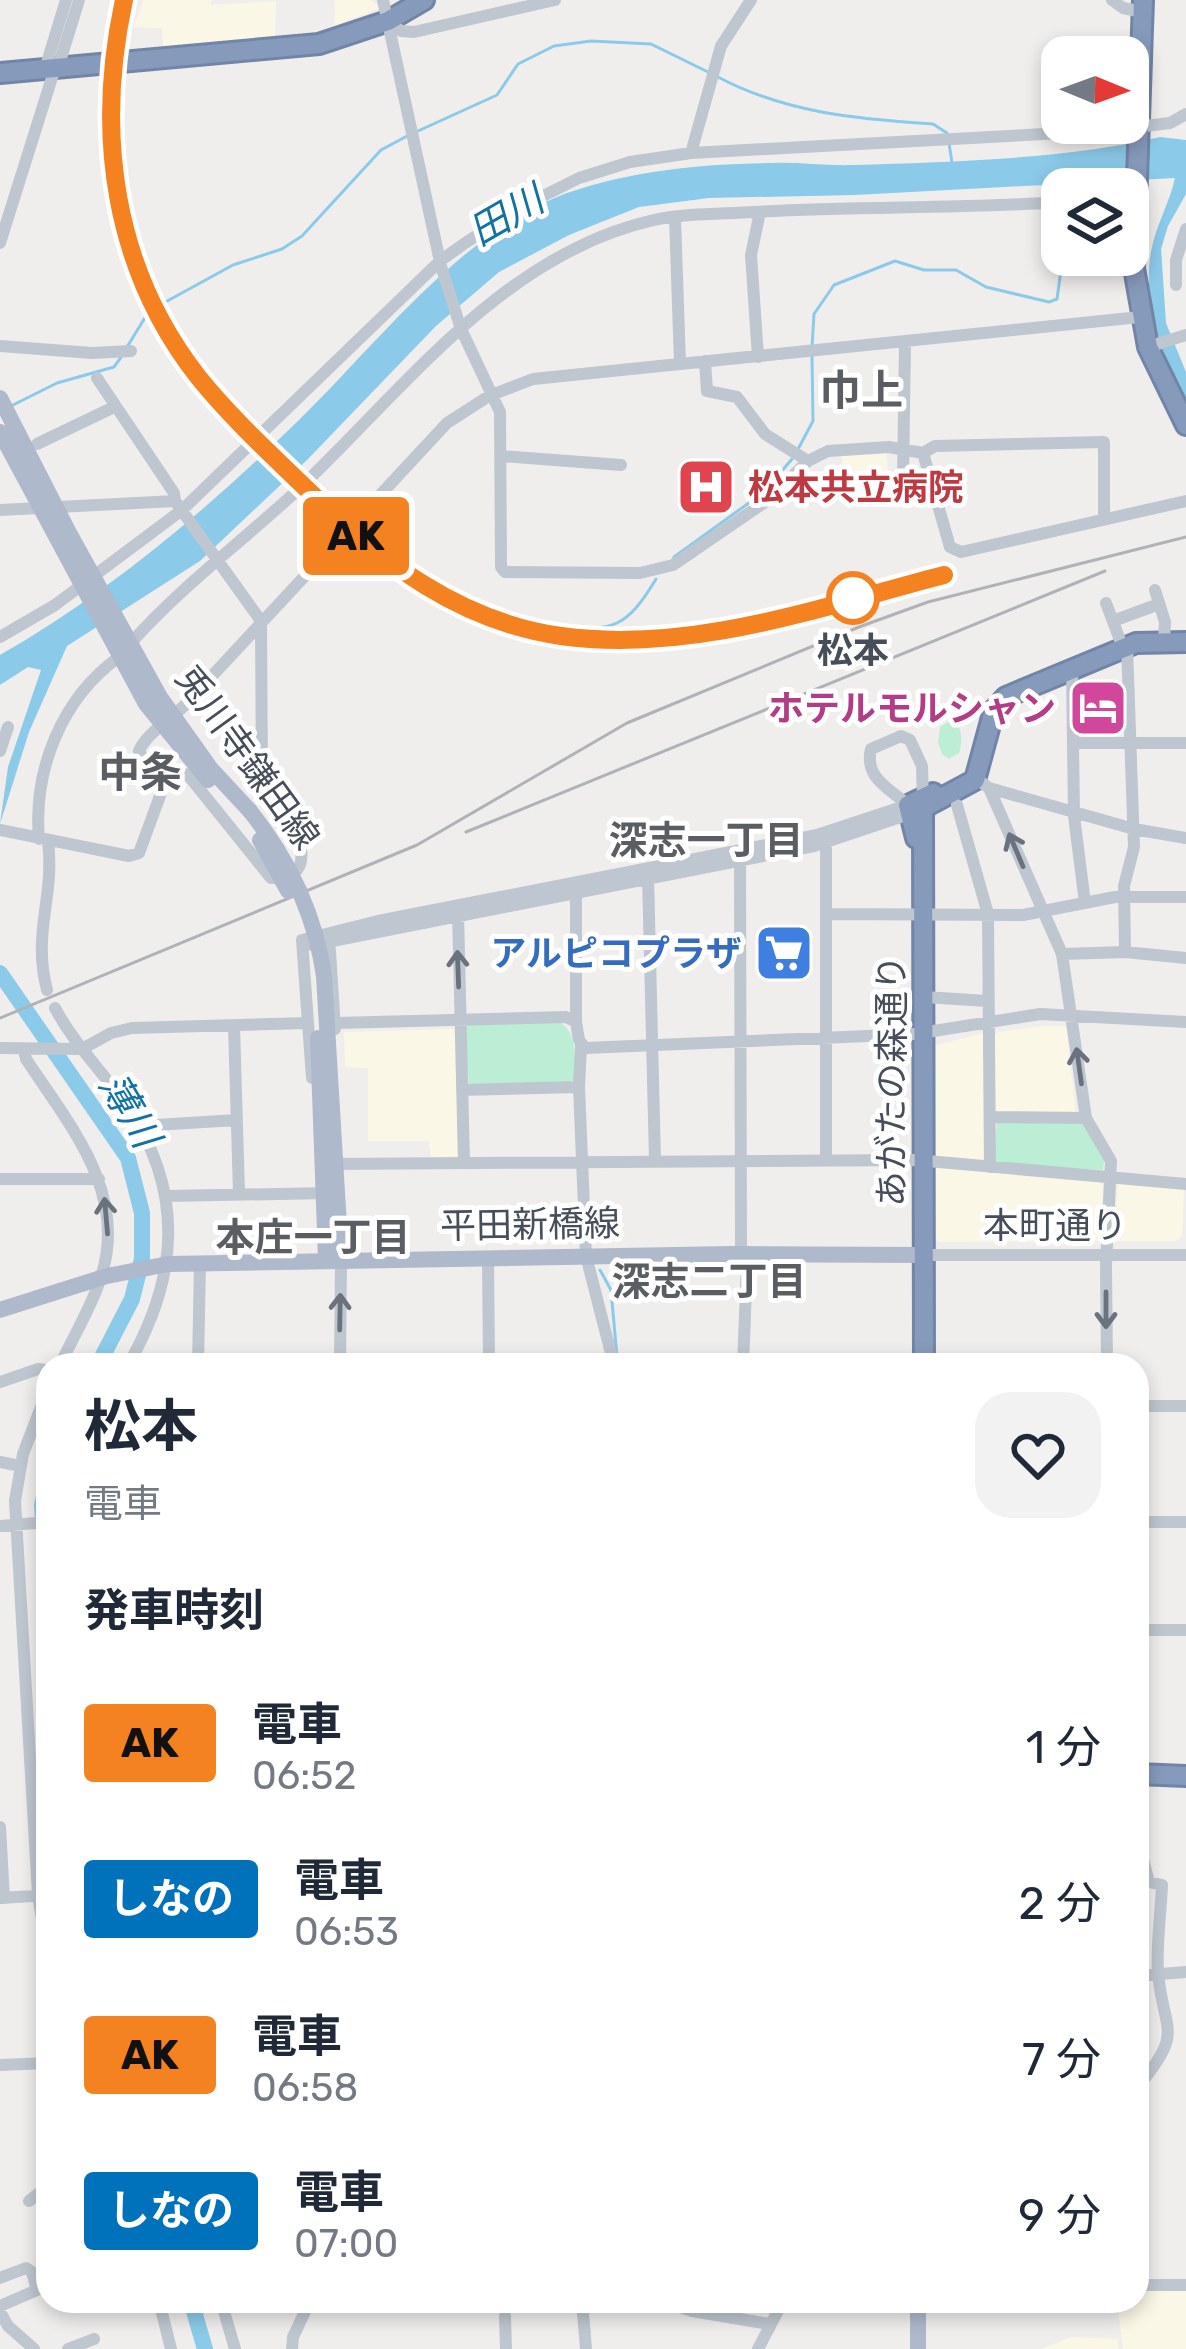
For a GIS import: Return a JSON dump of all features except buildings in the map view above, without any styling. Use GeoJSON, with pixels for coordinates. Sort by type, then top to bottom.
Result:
{"type":"FeatureCollection","features":[{"type":"Feature","properties":{"kind":"highway"},"geometry":{"type":"LineString","coordinates":[[0,73],[305,46],[388,21],[424,0]]}},
{"type":"Feature","properties":{"kind":"highway"},"geometry":{"type":"LineString","coordinates":[[1142,36],[1143,6]]}},
{"type":"Feature","properties":{"kind":"highway"},"geometry":{"type":"LineString","coordinates":[[1136,276],[1140,316],[1186,425]]}},
{"type":"Feature","properties":{"kind":"highway"},"geometry":{"type":"LineString","coordinates":[[916,806],[979,778],[1000,701],[1125,647],[1186,642]]}},
{"type":"Feature","properties":{"kind":"highway","name":"あがたの森通り"},"geometry":{"type":"LineString","coordinates":[[916,806],[924,998],[920,1033]]}},
{"type":"Feature","properties":{"kind":"highway","name":"あがたの森通り"},"geometry":{"type":"LineString","coordinates":[[920,914],[920,1353]]}},
{"type":"Feature","properties":{"kind":"highway"},"geometry":{"type":"LineString","coordinates":[[1149,1774],[1186,1776]]}},
{"type":"Feature","properties":{"kind":"main road","name":"兎川寺鎌田線"},"geometry":{"type":"LineString","coordinates":[[3,404],[47,507]]}},
{"type":"Feature","properties":{"kind":"main road","name":"兎川寺鎌田線"},"geometry":{"type":"LineString","coordinates":[[0,432],[168,722],[247,814],[300,919],[320,976],[333,1259]]}},
{"type":"Feature","properties":{"kind":"main road","name":"平田新橋線"},"geometry":{"type":"LineString","coordinates":[[0,1310],[104,1277],[165,1264],[920,1254]]}},
{"type":"Feature","properties":{"kind":"main road"},"geometry":{"type":"LineString","coordinates":[[908,2313],[908,2349]]}},
{"type":"Feature","properties":{"kind":"main road"},"geometry":{"type":"LineString","coordinates":[[918,2313],[918,2349]]}},
{"type":"Feature","properties":{"kind":"street"},"geometry":{"type":"LineString","coordinates":[[53,68],[66,0]]}},
{"type":"Feature","properties":{"kind":"street"},"geometry":{"type":"LineString","coordinates":[[0,243],[53,68],[79,0]]}},
{"type":"Feature","properties":{"kind":"street"},"geometry":{"type":"LineString","coordinates":[[383,0],[440,264],[460,327],[500,412],[501,567],[505,572],[640,573],[673,565],[768,500],[800,455]]}},
{"type":"Feature","properties":{"kind":"street"},"geometry":{"type":"LineString","coordinates":[[388,21],[401,31],[414,32],[555,0]]}},
{"type":"Feature","properties":{"kind":"street"},"geometry":{"type":"LineString","coordinates":[[691,153],[721,46],[751,0]]}},
{"type":"Feature","properties":{"kind":"street"},"geometry":{"type":"LineString","coordinates":[[1112,0],[1123,8],[1143,6]]}},
{"type":"Feature","properties":{"kind":"street"},"geometry":{"type":"LineString","coordinates":[[1149,127],[1186,114]]}},
{"type":"Feature","properties":{"kind":"street"},"geometry":{"type":"LineString","coordinates":[[0,637],[88,582],[181,507],[440,264],[527,204],[578,178],[630,162],[691,153],[1041,134]]}},
{"type":"Feature","properties":{"kind":"street"},"geometry":{"type":"LineString","coordinates":[[47,990],[39,960],[41,915],[52,868],[44,840],[41,782],[67,711],[94,675],[162,608],[460,327],[507,290],[574,248],[675,217],[1041,203]]}},
{"type":"Feature","properties":{"kind":"street"},"geometry":{"type":"LineString","coordinates":[[758,357],[751,255],[760,212]]}},
{"type":"Feature","properties":{"kind":"street"},"geometry":{"type":"LineString","coordinates":[[675,217],[680,364]]}},
{"type":"Feature","properties":{"kind":"street"},"geometry":{"type":"LineString","coordinates":[[1176,285],[1176,260],[1186,229]]}},
{"type":"Feature","properties":{"kind":"street"},"geometry":{"type":"LineString","coordinates":[[164,779],[147,766],[139,752],[144,738],[168,722],[447,423],[489,396],[533,380],[1140,316]]}},
{"type":"Feature","properties":{"kind":"street"},"geometry":{"type":"LineString","coordinates":[[1152,346],[1183,336]]}},
{"type":"Feature","properties":{"kind":"street"},"geometry":{"type":"LineString","coordinates":[[904,479],[905,343]]}},
{"type":"Feature","properties":{"kind":"street"},"geometry":{"type":"LineString","coordinates":[[0,346],[130,351]]}},
{"type":"Feature","properties":{"kind":"street"},"geometry":{"type":"LineString","coordinates":[[705,361],[707,391],[737,397],[765,434],[800,455],[841,448],[923,453],[935,446],[1104,442],[1104,518]]}},
{"type":"Feature","properties":{"kind":"street"},"geometry":{"type":"LineString","coordinates":[[0,830],[134,855],[164,779],[179,772],[188,775],[271,878],[289,877],[302,860],[301,850],[262,784],[261,621],[97,378]]}},
{"type":"Feature","properties":{"kind":"street"},"geometry":{"type":"LineString","coordinates":[[38,444],[114,406]]}},
{"type":"Feature","properties":{"kind":"street"},"geometry":{"type":"LineString","coordinates":[[923,453],[950,547],[962,552],[1186,501]]}},
{"type":"Feature","properties":{"kind":"street"},"geometry":{"type":"LineString","coordinates":[[501,456],[621,465]]}},
{"type":"Feature","properties":{"kind":"street"},"geometry":{"type":"LineString","coordinates":[[0,510],[181,507]]}},
{"type":"Feature","properties":{"kind":"street"},"geometry":{"type":"LineString","coordinates":[[1113,621],[1157,597],[1166,630],[1164,641]]}},
{"type":"Feature","properties":{"kind":"street"},"geometry":{"type":"LineString","coordinates":[[1106,603],[1125,647],[1131,742],[1134,829],[1125,896],[1125,952]]}},
{"type":"Feature","properties":{"kind":"street"},"geometry":{"type":"LineString","coordinates":[[1072,669],[1074,810],[1085,903]]}},
{"type":"Feature","properties":{"kind":"street"},"geometry":{"type":"LineString","coordinates":[[0,751],[8,727]]}},
{"type":"Feature","properties":{"kind":"street"},"geometry":{"type":"LineString","coordinates":[[901,736],[910,740],[922,766],[916,806],[877,783],[868,758],[871,749],[901,736]]}},
{"type":"Feature","properties":{"kind":"street"},"geometry":{"type":"LineString","coordinates":[[1073,743],[1186,743]]}},
{"type":"Feature","properties":{"kind":"street"},"geometry":{"type":"LineString","coordinates":[[979,778],[1134,829],[1186,838]]}},
{"type":"Feature","properties":{"kind":"street"},"geometry":{"type":"LineString","coordinates":[[979,778],[1062,954],[1086,1118],[1111,1161],[1106,1353]]}},
{"type":"Feature","properties":{"kind":"street"},"geometry":{"type":"LineString","coordinates":[[957,805],[988,914],[990,1167]]}},
{"type":"Feature","properties":{"kind":"street"},"geometry":{"type":"LineString","coordinates":[[326,1124],[307,1023],[300,943],[826,843],[916,806]]}},
{"type":"Feature","properties":{"kind":"street"},"geometry":{"type":"LineString","coordinates":[[740,856],[916,806]]}},
{"type":"Feature","properties":{"kind":"street"},"geometry":{"type":"LineString","coordinates":[[826,843],[826,1160]]}},
{"type":"Feature","properties":{"kind":"street"},"geometry":{"type":"LineString","coordinates":[[740,856],[741,1254],[747,1263],[743,1353]]}},
{"type":"Feature","properties":{"kind":"street"},"geometry":{"type":"LineString","coordinates":[[648,874],[656,1161]]}},
{"type":"Feature","properties":{"kind":"street"},"geometry":{"type":"LineString","coordinates":[[575,888],[586,1256],[611,1353]]}},
{"type":"Feature","properties":{"kind":"street"},"geometry":{"type":"LineString","coordinates":[[826,914],[1043,912],[1125,896],[1186,897]]}},
{"type":"Feature","properties":{"kind":"street"},"geometry":{"type":"LineString","coordinates":[[459,911],[464,1163]]}},
{"type":"Feature","properties":{"kind":"street"},"geometry":{"type":"LineString","coordinates":[[326,1124],[335,1023],[329,937]]}},
{"type":"Feature","properties":{"kind":"street"},"geometry":{"type":"LineString","coordinates":[[1062,954],[1125,952],[1186,958]]}},
{"type":"Feature","properties":{"kind":"street"},"geometry":{"type":"LineString","coordinates":[[924,998],[987,1001]]}},
{"type":"Feature","properties":{"kind":"street"},"geometry":{"type":"LineString","coordinates":[[55,1008],[78,1050],[140,1126],[167,1196],[158,1309],[134,1353]]}},
{"type":"Feature","properties":{"kind":"street"},"geometry":{"type":"LineString","coordinates":[[581,1046],[920,1033],[1040,1014],[1186,1022]]}},
{"type":"Feature","properties":{"kind":"street"},"geometry":{"type":"LineString","coordinates":[[335,1023],[566,1017],[576,1022]]}},
{"type":"Feature","properties":{"kind":"street"},"geometry":{"type":"LineString","coordinates":[[0,1048],[78,1050],[132,1028],[307,1023]]}},
{"type":"Feature","properties":{"kind":"street"},"geometry":{"type":"LineString","coordinates":[[234,1026],[239,1193]]}},
{"type":"Feature","properties":{"kind":"street"},"geometry":{"type":"LineString","coordinates":[[25,1050],[26,1059],[88,1154],[108,1216],[104,1277],[66,1353]]}},
{"type":"Feature","properties":{"kind":"street"},"geometry":{"type":"LineString","coordinates":[[462,1090],[579,1088]]}},
{"type":"Feature","properties":{"kind":"street"},"geometry":{"type":"LineString","coordinates":[[990,1117],[1086,1118]]}},
{"type":"Feature","properties":{"kind":"street"},"geometry":{"type":"LineString","coordinates":[[140,1126],[236,1120]]}},
{"type":"Feature","properties":{"kind":"street"},"geometry":{"type":"LineString","coordinates":[[329,1164],[920,1161],[1186,1184]]}},
{"type":"Feature","properties":{"kind":"street"},"geometry":{"type":"LineString","coordinates":[[0,1179],[99,1179]]}},
{"type":"Feature","properties":{"kind":"street"},"geometry":{"type":"LineString","coordinates":[[167,1196],[330,1193]]}},
{"type":"Feature","properties":{"kind":"street","name":"本町通り"},"geometry":{"type":"LineString","coordinates":[[920,1254],[1186,1255]]}},
{"type":"Feature","properties":{"kind":"street"},"geometry":{"type":"LineString","coordinates":[[488,1258],[489,1353]]}},
{"type":"Feature","properties":{"kind":"street"},"geometry":{"type":"LineString","coordinates":[[333,1259],[339,1353]]}},
{"type":"Feature","properties":{"kind":"street"},"geometry":{"type":"LineString","coordinates":[[198,1353],[200,1263]]}},
{"type":"Feature","properties":{"kind":"street"},"geometry":{"type":"LineString","coordinates":[[0,1382],[36,1370]]}},
{"type":"Feature","properties":{"kind":"street"},"geometry":{"type":"LineString","coordinates":[[1149,1406],[1186,1406]]}},
{"type":"Feature","properties":{"kind":"street"},"geometry":{"type":"LineString","coordinates":[[36,1422],[20,1466],[12,1525],[36,1811]]}},
{"type":"Feature","properties":{"kind":"street"},"geometry":{"type":"LineString","coordinates":[[0,1462],[20,1466]]}},
{"type":"Feature","properties":{"kind":"street"},"geometry":{"type":"LineString","coordinates":[[1149,1522],[1186,1522]]}},
{"type":"Feature","properties":{"kind":"street"},"geometry":{"type":"LineString","coordinates":[[1149,1630],[1186,1630]]}},
{"type":"Feature","properties":{"kind":"street"},"geometry":{"type":"LineString","coordinates":[[0,1827],[2,1898],[36,1896]]}},
{"type":"Feature","properties":{"kind":"street"},"geometry":{"type":"LineString","coordinates":[[1149,1882],[1162,1885],[1158,1973],[1170,2026],[1168,2043],[1149,2071]]}},
{"type":"Feature","properties":{"kind":"street"},"geometry":{"type":"LineString","coordinates":[[1149,1974],[1186,1972]]}},
{"type":"Feature","properties":{"kind":"street"},"geometry":{"type":"LineString","coordinates":[[0,2065],[36,2064]]}},
{"type":"Feature","properties":{"kind":"street"},"geometry":{"type":"LineString","coordinates":[[29,2200],[36,2195]]}},
{"type":"Feature","properties":{"kind":"street"},"geometry":{"type":"LineString","coordinates":[[0,2278],[26,2268],[36,2286]]}},
{"type":"Feature","properties":{"kind":"street"},"geometry":{"type":"LineString","coordinates":[[1149,2285],[1186,2285]]}},
{"type":"Feature","properties":{"kind":"street"},"geometry":{"type":"LineString","coordinates":[[34,2349],[8,2326],[0,2309],[36,2291]]}},
{"type":"Feature","properties":{"kind":"street"},"geometry":{"type":"LineString","coordinates":[[162,2313],[171,2349]]}},
{"type":"Feature","properties":{"kind":"street"},"geometry":{"type":"LineString","coordinates":[[224,2313],[235,2349]]}},
{"type":"Feature","properties":{"kind":"street"},"geometry":{"type":"LineString","coordinates":[[292,2349],[304,2313]]}},
{"type":"Feature","properties":{"kind":"street"},"geometry":{"type":"LineString","coordinates":[[583,2313],[586,2349]]}},
{"type":"Feature","properties":{"kind":"street"},"geometry":{"type":"LineString","coordinates":[[704,2313],[769,2324]]}},
{"type":"Feature","properties":{"kind":"street"},"geometry":{"type":"LineString","coordinates":[[758,2349],[776,2313]]}},
{"type":"Feature","properties":{"kind":"street"},"geometry":{"type":"LineString","coordinates":[[505,2316],[506,2349]]}},
{"type":"Feature","properties":{"kind":"street"},"geometry":{"type":"LineString","coordinates":[[68,2349],[94,2339]]}},
{"type":"Feature","properties":{"kind":"shaded area"},"geometry":{"type":"Polygon","coordinates":[[[143,0],[211,0],[211,5],[276,1],[275,38],[163,47],[162,28],[134,27],[143,0]]]}},
{"type":"Feature","properties":{"kind":"shaded area"},"geometry":{"type":"Polygon","coordinates":[[[335,0],[370,0],[380,8],[334,26],[335,0]]]}},
{"type":"Feature","properties":{"kind":"shaded area"},"geometry":{"type":"Polygon","coordinates":[[[840,452],[886,452],[889,484],[882,492],[851,499],[840,452]]]}},
{"type":"Feature","properties":{"kind":"shaded area"},"geometry":{"type":"Polygon","coordinates":[[[1066,1026],[1076,1114],[994,1112],[994,1036],[1066,1026]]]}},
{"type":"Feature","properties":{"kind":"shaded area"},"geometry":{"type":"Polygon","coordinates":[[[456,1029],[459,1156],[431,1159],[429,1141],[368,1141],[368,1068],[345,1067],[344,1032],[456,1029]]]}},
{"type":"Feature","properties":{"kind":"shaded area"},"geometry":{"type":"Polygon","coordinates":[[[984,1033],[986,1159],[982,1163],[938,1159],[934,1154],[934,1046],[984,1033]]]}},
{"type":"Feature","properties":{"kind":"shaded area"},"geometry":{"type":"Polygon","coordinates":[[[934,1166],[1099,1181],[1103,1186],[1101,1241],[939,1242],[934,1237],[934,1166]]]}},
{"type":"Feature","properties":{"kind":"shaded area"},"geometry":{"type":"Polygon","coordinates":[[[1118,1183],[1184,1189],[1182,1236],[1176,1241],[1115,1241],[1118,1183]]]}},
{"type":"Feature","properties":{"kind":"shaded area"},"geometry":{"type":"Polygon","coordinates":[[[1149,2289],[1186,2289],[1186,2349],[1123,2349],[1118,2313],[1149,2313],[1149,2289]]]}},
{"type":"Feature","properties":{"kind":"shaded area"},"geometry":{"type":"Polygon","coordinates":[[[1071,2337],[1118,2339],[1118,2349],[1042,2349],[1071,2337]]]}},
{"type":"Feature","properties":{"kind":"green space"},"geometry":{"type":"Polygon","coordinates":[[[951,720],[960,729],[961,739],[959,753],[949,759],[938,742],[940,727],[951,720]]]}},
{"type":"Feature","properties":{"kind":"green space"},"geometry":{"type":"Polygon","coordinates":[[[559,1022],[570,1033],[574,1047],[575,1078],[570,1083],[469,1085],[464,1029],[468,1024],[559,1022]]]}},
{"type":"Feature","properties":{"kind":"green space"},"geometry":{"type":"Polygon","coordinates":[[[997,1122],[1084,1124],[1104,1161],[1103,1170],[998,1164],[994,1160],[997,1122]]]}},
{"type":"Feature","properties":{"kind":"water"},"geometry":{"type":"Polygon","coordinates":[[[1149,139],[1186,140],[1186,194],[1161,249],[1166,323],[1186,372],[1186,401],[1162,348],[1149,291],[1153,243],[1175,178],[1149,179],[1149,168],[1041,168],[1041,185],[709,198],[639,207],[569,235],[499,272],[436,326],[308,459],[200,561],[67,646],[29,732],[0,824],[8,767],[41,670],[28,667],[0,685],[0,655],[119,577],[194,517],[299,420],[423,292],[492,234],[528,211],[592,185],[668,170],[1008,158],[1149,144],[1149,139]]]}},
{"type":"Feature","properties":{"kind":"waterway"},"geometry":{"type":"LineString","coordinates":[[418,131],[497,95],[518,64],[554,46],[591,41],[651,44],[708,72]]}},
{"type":"Feature","properties":{"kind":"waterway"},"geometry":{"type":"LineString","coordinates":[[716,76],[795,106],[933,124],[947,133]]}},
{"type":"Feature","properties":{"kind":"waterway"},"geometry":{"type":"LineString","coordinates":[[127,347],[149,311],[233,265],[282,249],[302,236],[381,150],[409,135]]}},
{"type":"Feature","properties":{"kind":"waterway"},"geometry":{"type":"LineString","coordinates":[[949,143],[952,163]]}},
{"type":"Feature","properties":{"kind":"waterway"},"geometry":{"type":"LineString","coordinates":[[812,347],[814,314],[834,285],[895,261],[924,270],[956,270],[986,287],[1049,302],[1057,299],[1060,276]]}},
{"type":"Feature","properties":{"kind":"waterway"},"geometry":{"type":"LineString","coordinates":[[13,405],[57,383],[114,367],[122,356]]}},
{"type":"Feature","properties":{"kind":"waterway"},"geometry":{"type":"LineString","coordinates":[[797,451],[813,421],[812,357]]}},
{"type":"Feature","properties":{"kind":"waterway"},"geometry":{"type":"LineString","coordinates":[[674,557],[764,492],[792,459]]}},
{"type":"Feature","properties":{"kind":"waterway"},"geometry":{"type":"LineString","coordinates":[[548,628],[612,625],[633,611],[656,579]]}},
{"type":"Feature","properties":{"kind":"waterway","name":"薄川"},"geometry":{"type":"LineString","coordinates":[[0,973],[128,1158],[142,1213],[142,1259],[132,1299],[104,1353]]}},
{"type":"Feature","properties":{"kind":"waterway"},"geometry":{"type":"LineString","coordinates":[[600,1270],[611,1290],[617,1353]]}},
{"type":"Feature","properties":{"kind":"waterway","name":"薄川"},"geometry":{"type":"LineString","coordinates":[[194,2313],[205,2349]]}},
{"type":"Feature","properties":{"kind":"railway"},"geometry":{"type":"LineString","coordinates":[[124,0],[111,99],[112,149],[129,245],[146,292],[170,336],[224,407],[335,515],[392,563],[487,617],[561,636],[610,640],[658,639],[755,624],[944,575]]}},
{"type":"Feature","properties":{"kind":"railway"},"geometry":{"type":"LineString","coordinates":[[0,1018],[417,845],[627,723],[859,627],[928,602],[1186,537]]}},
{"type":"Feature","properties":{"kind":"railway"},"geometry":{"type":"LineString","coordinates":[[466,832],[1105,571]]}},
{"type":"Feature","properties":{"kind":"train","name":"AK"},"geometry":{"type":"LineString","coordinates":[[124,0],[110,79],[110,144],[118,204],[152,303],[181,353],[212,393],[385,561],[435,592],[482,613],[556,635],[613,640],[701,634],[944,575]]}},
{"type":"Feature","properties":{"kind":"place","name":"松本共立病院"},"geometry":{"type":"Point","coordinates":[706,487]}},
{"type":"Feature","properties":{"kind":"place","name":"松本"},"geometry":{"type":"Point","coordinates":[853,598]}},
{"type":"Feature","properties":{"kind":"place","name":"ホテルモルシャン"},"geometry":{"type":"Point","coordinates":[1098,708]}},
{"type":"Feature","properties":{"kind":"place","name":"アルピコプラザ"},"geometry":{"type":"Point","coordinates":[784,953]}},
{"type":"Feature","properties":{"kind":"district","name":"巾上"},"geometry":{"type":"Point","coordinates":[861,390]}},
{"type":"Feature","properties":{"kind":"district","name":"中条"},"geometry":{"type":"Point","coordinates":[140,772]}},
{"type":"Feature","properties":{"kind":"district","name":"深志一丁目"},"geometry":{"type":"Point","coordinates":[706,840]}},
{"type":"Feature","properties":{"kind":"district","name":"本庄一丁目"},"geometry":{"type":"Point","coordinates":[313,1237]}},
{"type":"Feature","properties":{"kind":"district","name":"深志二丁目"},"geometry":{"type":"Point","coordinates":[709,1281]}},
{"type":"Feature","properties":{"kind":"water label","name":"田川"},"geometry":{"type":"Point","coordinates":[506,215]}}]}
